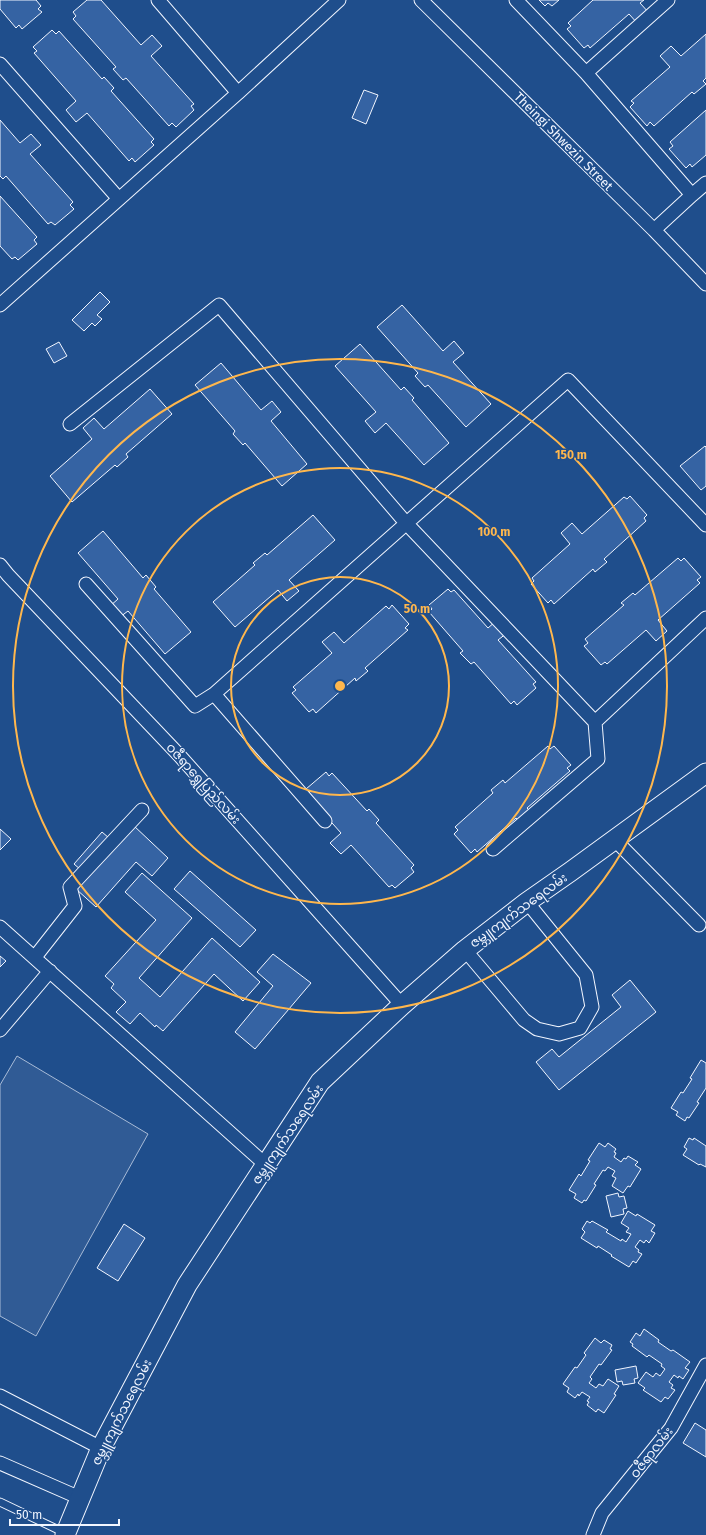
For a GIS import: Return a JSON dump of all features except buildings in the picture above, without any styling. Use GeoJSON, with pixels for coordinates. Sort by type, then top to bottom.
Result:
{"type":"FeatureCollection","features":[{"type":"Feature","properties":{"kind":"main road","name":"ဇမ္ဘူကျက်သရေလမ်း"},"geometry":{"type":"LineString","coordinates":[[65,1534],[101,1448],[187,1286],[320,1082],[465,950],[527,902],[706,774]]}},
{"type":"Feature","properties":{"kind":"street"},"geometry":{"type":"LineString","coordinates":[[158,0],[238,93]]}},
{"type":"Feature","properties":{"kind":"street"},"geometry":{"type":"LineString","coordinates":[[1,303],[238,93],[339,0]]}},
{"type":"Feature","properties":{"kind":"street","name":"Theingi Shwezin Street"},"geometry":{"type":"LineString","coordinates":[[421,0],[654,230],[706,284]]}},
{"type":"Feature","properties":{"kind":"street"},"geometry":{"type":"LineString","coordinates":[[516,0],[586,73],[692,195]]}},
{"type":"Feature","properties":{"kind":"street"},"geometry":{"type":"LineString","coordinates":[[586,73],[668,0]]}},
{"type":"Feature","properties":{"kind":"street"},"geometry":{"type":"LineString","coordinates":[[0,64],[119,199]]}},
{"type":"Feature","properties":{"kind":"street"},"geometry":{"type":"LineString","coordinates":[[654,230],[706,183]]}},
{"type":"Feature","properties":{"kind":"street"},"geometry":{"type":"LineString","coordinates":[[70,424],[219,305],[406,524],[595,722],[598,759],[493,849]]}},
{"type":"Feature","properties":{"kind":"street"},"geometry":{"type":"LineString","coordinates":[[86,584],[195,706],[214,694],[568,380],[706,525]]}},
{"type":"Feature","properties":{"kind":"street","name":"ဝဇီရာရွှေပြည်လမ်း"},"geometry":{"type":"LineString","coordinates":[[0,565],[179,755],[402,1006]]}},
{"type":"Feature","properties":{"kind":"street"},"geometry":{"type":"LineString","coordinates":[[595,722],[706,618]]}},
{"type":"Feature","properties":{"kind":"street"},"geometry":{"type":"LineString","coordinates":[[214,694],[325,821]]}},
{"type":"Feature","properties":{"kind":"street"},"geometry":{"type":"LineString","coordinates":[[35,958],[75,906],[70,887],[142,810]]}},
{"type":"Feature","properties":{"kind":"street"},"geometry":{"type":"LineString","coordinates":[[615,840],[704,925]]}},
{"type":"Feature","properties":{"kind":"street"},"geometry":{"type":"LineString","coordinates":[[465,950],[524,1020],[537,1029],[559,1034],[580,1028],[592,1007],[586,975],[527,902]]}},
{"type":"Feature","properties":{"kind":"street"},"geometry":{"type":"LineString","coordinates":[[0,927],[266,1165]]}},
{"type":"Feature","properties":{"kind":"street"},"geometry":{"type":"LineString","coordinates":[[0,1030],[50,971]]}},
{"type":"Feature","properties":{"kind":"street","name":"ဝဇီရာလမ်း"},"geometry":{"type":"LineString","coordinates":[[592,1535],[602,1513],[671,1428],[706,1365]]}},
{"type":"Feature","properties":{"kind":"street"},"geometry":{"type":"LineString","coordinates":[[0,1396],[101,1448]]}},
{"type":"Feature","properties":{"kind":"street"},"geometry":{"type":"LineString","coordinates":[[0,1463],[80,1498]]}},
{"type":"Feature","properties":{"kind":"lane"},"geometry":{"type":"LineString","coordinates":[[0,1502],[65,1534]]}},
{"type":"Feature","properties":{"kind":"shaded area"},"geometry":{"type":"Polygon","coordinates":[[[17,1056],[148,1134],[36,1336],[0,1316],[0,1085],[17,1056]]]}}]}
